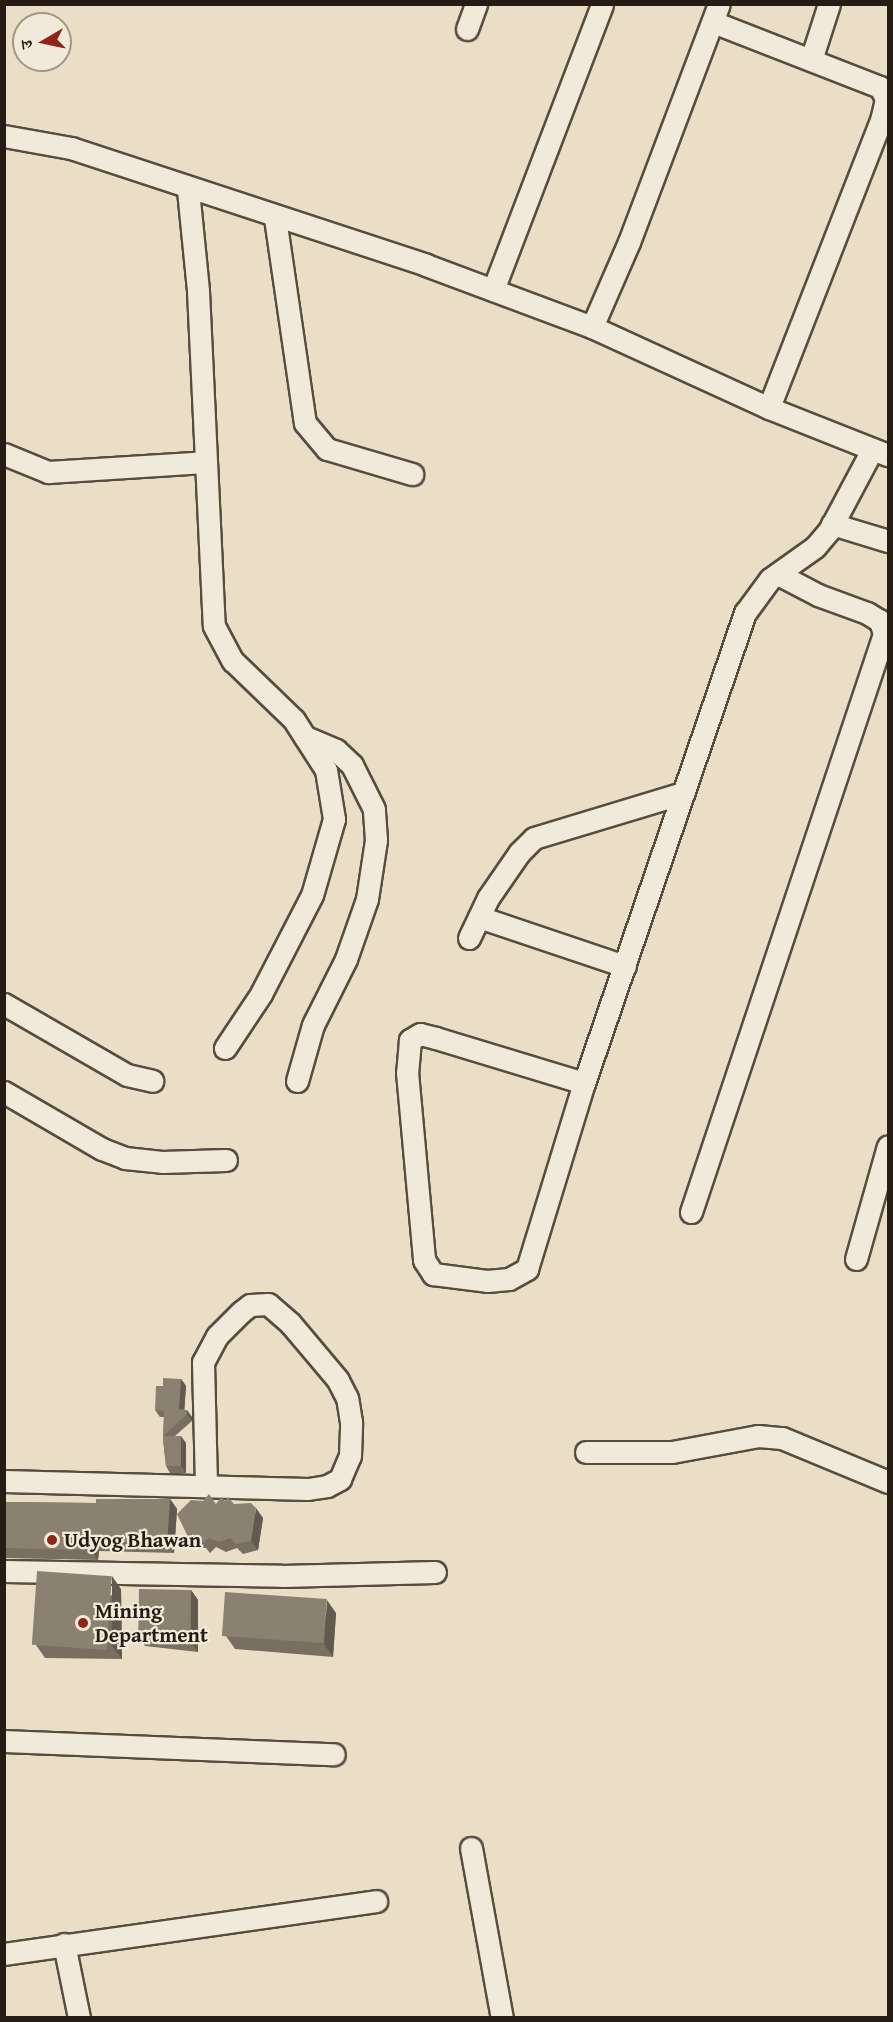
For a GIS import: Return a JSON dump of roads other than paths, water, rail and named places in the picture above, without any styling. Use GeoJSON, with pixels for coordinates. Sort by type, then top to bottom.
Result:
{"type":"FeatureCollection","features":[{"type":"Feature","properties":{"kind":"street"},"geometry":{"type":"LineString","coordinates":[[467,29],[476,4]]}},
{"type":"Feature","properties":{"kind":"street"},"geometry":{"type":"LineString","coordinates":[[493,290],[602,4]]}},
{"type":"Feature","properties":{"kind":"street"},"geometry":{"type":"LineString","coordinates":[[811,60],[829,4]]}},
{"type":"Feature","properties":{"kind":"street"},"geometry":{"type":"LineString","coordinates":[[592,327],[638,220],[716,13],[811,60],[880,87],[886,99],[881,120],[769,408]]}},
{"type":"Feature","properties":{"kind":"street"},"geometry":{"type":"LineString","coordinates":[[4,136],[71,148],[188,190],[493,290],[592,327],[769,408],[880,452],[815,547],[778,574],[756,594],[745,613],[584,1083],[527,1269],[508,1279],[487,1281],[433,1274],[428,1269],[423,1248],[407,1072],[410,1040],[420,1034],[584,1083]]}},
{"type":"Feature","properties":{"kind":"street"},"geometry":{"type":"LineString","coordinates":[[188,190],[198,291],[214,626],[233,661],[270,693],[305,737],[326,770],[334,819],[331,839],[312,895],[261,994],[225,1048]]}},
{"type":"Feature","properties":{"kind":"street"},"geometry":{"type":"LineString","coordinates":[[275,218],[305,423],[327,449],[412,474]]}},
{"type":"Feature","properties":{"kind":"street"},"geometry":{"type":"LineString","coordinates":[[4,454],[48,472],[205,462]]}},
{"type":"Feature","properties":{"kind":"street"},"geometry":{"type":"LineString","coordinates":[[832,524],[888,541]]}},
{"type":"Feature","properties":{"kind":"street"},"geometry":{"type":"LineString","coordinates":[[691,1212],[766,998],[884,634],[880,621],[778,574]]}},
{"type":"Feature","properties":{"kind":"street"},"geometry":{"type":"LineString","coordinates":[[297,1081],[313,1025],[346,959],[367,899],[376,840],[374,809],[352,765],[336,750],[305,737]]}},
{"type":"Feature","properties":{"kind":"street"},"geometry":{"type":"LineString","coordinates":[[468,938],[519,853],[534,838],[683,793]]}},
{"type":"Feature","properties":{"kind":"street"},"geometry":{"type":"LineString","coordinates":[[479,917],[625,966]]}},
{"type":"Feature","properties":{"kind":"street"},"geometry":{"type":"LineString","coordinates":[[4,1004],[127,1074],[152,1081]]}},
{"type":"Feature","properties":{"kind":"street"},"geometry":{"type":"LineString","coordinates":[[4,1092],[102,1149],[125,1158],[162,1162],[226,1160]]}},
{"type":"Feature","properties":{"kind":"street"},"geometry":{"type":"LineString","coordinates":[[856,1259],[888,1146]]}},
{"type":"Feature","properties":{"kind":"street"},"geometry":{"type":"LineString","coordinates":[[4,1481],[308,1489],[327,1486],[340,1479],[346,1469],[351,1422],[347,1398],[338,1380],[290,1323],[268,1304],[250,1305],[240,1312],[217,1336],[203,1362],[206,1485]]}},
{"type":"Feature","properties":{"kind":"street"},"geometry":{"type":"LineString","coordinates":[[586,1452],[672,1452],[759,1436],[782,1438],[888,1482]]}},
{"type":"Feature","properties":{"kind":"street"},"geometry":{"type":"LineString","coordinates":[[4,1570],[282,1576],[435,1572]]}},
{"type":"Feature","properties":{"kind":"street"},"geometry":{"type":"LineString","coordinates":[[4,1742],[334,1754]]}},
{"type":"Feature","properties":{"kind":"street"},"geometry":{"type":"LineString","coordinates":[[471,1848],[502,2018]]}},
{"type":"Feature","properties":{"kind":"street"},"geometry":{"type":"LineString","coordinates":[[4,1954],[376,1901]]}},
{"type":"Feature","properties":{"kind":"street"},"geometry":{"type":"LineString","coordinates":[[64,1944],[79,2018]]}},
{"type":"Feature","properties":{"kind":"place","name":"Udyog Bhawan"},"geometry":{"type":"Point","coordinates":[52,1540]}},
{"type":"Feature","properties":{"kind":"place","name":"Mining Department"},"geometry":{"type":"Point","coordinates":[83,1623]}}]}
